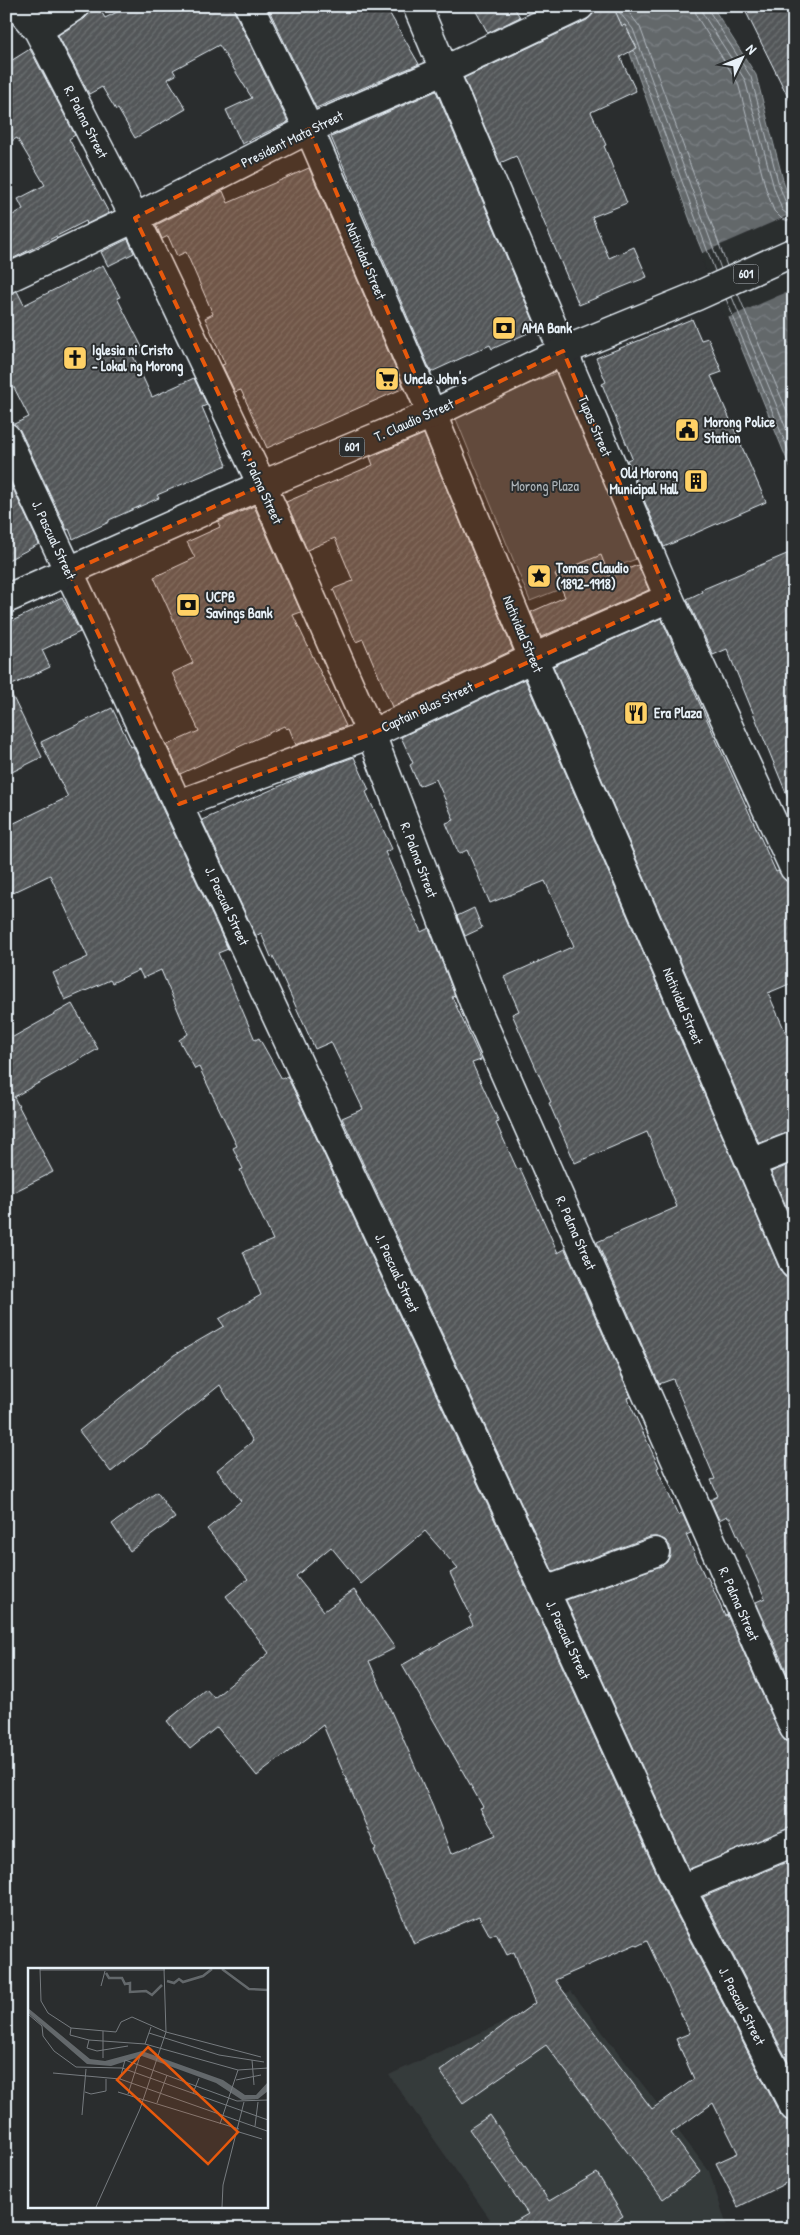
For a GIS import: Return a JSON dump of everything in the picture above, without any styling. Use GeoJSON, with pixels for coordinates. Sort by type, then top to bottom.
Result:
{"type":"FeatureCollection","features":[{"type":"Feature","properties":{"kind":"street","name":"R. Palma Street"},"geometry":{"type":"LineString","coordinates":[[17,6],[38,30],[135,218],[262,485],[371,734],[476,1008],[794,1728]]}},
{"type":"Feature","properties":{"kind":"street"},"geometry":{"type":"LineString","coordinates":[[38,30],[75,6]]}},
{"type":"Feature","properties":{"kind":"street","name":"Natividad Street"},"geometry":{"type":"LineString","coordinates":[[249,6],[309,129],[432,414],[533,658],[794,1264]]}},
{"type":"Feature","properties":{"kind":"street","name":"Tupas Street"},"geometry":{"type":"LineString","coordinates":[[417,6],[446,70],[563,351],[669,598],[794,868]]}},
{"type":"Feature","properties":{"kind":"street","name":"President Mata Street"},"geometry":{"type":"LineString","coordinates":[[6,279],[135,218],[309,129],[446,70],[580,6]]}},
{"type":"Feature","properties":{"kind":"street","name":"T. Claudio Street"},"geometry":{"type":"LineString","coordinates":[[6,599],[262,485],[432,414],[563,351],[697,296],[794,252]]}},
{"type":"Feature","properties":{"kind":"street","name":"J. Pascual Street"},"geometry":{"type":"LineString","coordinates":[[6,437],[546,1591],[681,1889],[794,2107]]}},
{"type":"Feature","properties":{"kind":"street","name":"Captain Blas Street"},"geometry":{"type":"LineString","coordinates":[[179,804],[371,734],[533,658],[669,598]]}},
{"type":"Feature","properties":{"kind":"street"},"geometry":{"type":"LineString","coordinates":[[751,1163],[794,1146]]}},
{"type":"Feature","properties":{"kind":"street"},"geometry":{"type":"LineString","coordinates":[[546,1591],[655,1552]]}},
{"type":"Feature","properties":{"kind":"street"},"geometry":{"type":"LineString","coordinates":[[681,1889],[794,1842]]}},
{"type":"Feature","properties":{"kind":"highlighted area"},"geometry":{"type":"Polygon","coordinates":[[[309,129],[432,414],[563,351],[669,598],[371,734],[179,804],[69,572],[262,485],[135,218],[309,129]]]}},
{"type":"Feature","properties":{"kind":"shaded area"},"geometry":{"type":"Polygon","coordinates":[[[571,1991],[709,2171],[728,2229],[475,2229],[490,2219],[389,2075],[571,1991]]]}},
{"type":"Feature","properties":{"kind":"green space","name":"Morong Plaza"},"geometry":{"type":"Polygon","coordinates":[[[559,372],[636,559],[530,601],[454,414],[559,372]]]}},
{"type":"Feature","properties":{"kind":"water"},"geometry":{"type":"Polygon","coordinates":[[[600,6],[712,6],[756,75],[784,184],[794,209],[794,477],[695,234],[623,34],[600,6]]]}},
{"type":"Feature","properties":{"kind":"pier"},"geometry":{"type":"Polygon","coordinates":[[[794,213],[794,289],[725,319],[700,254],[794,213]]]}},
{"type":"Feature","properties":{"kind":"building"},"geometry":{"type":"Polygon","coordinates":[[[90,6],[98,6],[105,18],[129,6],[234,6],[235,13],[288,122],[242,144],[226,110],[252,98],[219,45],[173,70],[176,75],[168,79],[186,109],[135,138],[102,87],[89,94],[58,35],[84,19],[89,14],[90,6]]]}},
{"type":"Feature","properties":{"kind":"building"},"geometry":{"type":"Polygon","coordinates":[[[267,6],[386,7],[419,64],[316,108],[267,6]]]}},
{"type":"Feature","properties":{"kind":"building"},"geometry":{"type":"Polygon","coordinates":[[[473,6],[513,6],[520,17],[488,33],[473,6]]]}},
{"type":"Feature","properties":{"kind":"building"},"geometry":{"type":"Polygon","coordinates":[[[595,6],[613,6],[622,26],[625,25],[637,48],[620,57],[636,91],[591,112],[606,145],[604,146],[627,203],[592,217],[609,258],[634,247],[647,277],[579,305],[516,156],[500,163],[464,78],[587,20],[593,14],[595,6]]]}},
{"type":"Feature","properties":{"kind":"building"},"geometry":{"type":"Polygon","coordinates":[[[743,6],[794,6],[794,109],[743,6]]]}},
{"type":"Feature","properties":{"kind":"building"},"geometry":{"type":"Polygon","coordinates":[[[30,49],[75,135],[69,139],[109,213],[87,224],[86,221],[6,262],[6,219],[23,209],[18,199],[45,185],[17,138],[6,144],[6,64],[30,49]]]}},
{"type":"Feature","properties":{"kind":"building"},"geometry":{"type":"Polygon","coordinates":[[[436,91],[537,329],[492,349],[490,345],[431,372],[331,137],[436,91]]]}},
{"type":"Feature","properties":{"kind":"building"},"geometry":{"type":"Polygon","coordinates":[[[309,168],[404,388],[267,448],[241,390],[235,392],[222,365],[225,364],[205,318],[213,314],[186,252],[177,256],[168,236],[162,239],[156,225],[223,191],[228,203],[309,168]]]}},
{"type":"Feature","properties":{"kind":"building"},"geometry":{"type":"Polygon","coordinates":[[[128,239],[134,253],[108,266],[101,252],[128,239]]]}},
{"type":"Feature","properties":{"kind":"building"},"geometry":{"type":"Polygon","coordinates":[[[103,265],[120,297],[117,298],[144,351],[133,356],[152,397],[194,378],[207,405],[202,407],[227,465],[157,495],[159,498],[109,520],[109,522],[73,539],[20,430],[14,424],[29,417],[6,372],[6,294],[17,291],[24,305],[103,265]]]}},
{"type":"Feature","properties":{"kind":"building","name":"Old Morong Municipal Hall"},"geometry":{"type":"Polygon","coordinates":[[[692,319],[701,340],[708,338],[722,372],[711,376],[766,502],[664,547],[627,460],[632,458],[602,384],[606,382],[596,358],[692,319]]]}},
{"type":"Feature","properties":{"kind":"building"},"geometry":{"type":"Polygon","coordinates":[[[424,434],[513,650],[392,707],[363,639],[356,642],[333,589],[353,581],[335,538],[307,550],[286,502],[373,465],[370,457],[424,434]]]}},
{"type":"Feature","properties":{"kind":"building"},"geometry":{"type":"Polygon","coordinates":[[[6,474],[39,544],[6,561],[6,474]]]}},
{"type":"Feature","properties":{"kind":"building"},"geometry":{"type":"Polygon","coordinates":[[[254,506],[301,612],[293,615],[346,726],[296,745],[289,728],[286,729],[284,726],[180,774],[167,745],[199,731],[172,673],[193,663],[154,577],[195,558],[187,542],[220,527],[218,522],[254,506]]]}},
{"type":"Feature","properties":{"kind":"building"},"geometry":{"type":"Polygon","coordinates":[[[794,551],[793,810],[727,649],[713,655],[687,599],[702,592],[701,590],[794,551]]]}},
{"type":"Feature","properties":{"kind":"building"},"geometry":{"type":"Polygon","coordinates":[[[601,555],[609,576],[638,565],[649,590],[541,637],[531,612],[565,597],[555,574],[601,555]]]}},
{"type":"Feature","properties":{"kind":"building"},"geometry":{"type":"Polygon","coordinates":[[[62,597],[80,632],[42,650],[50,667],[8,687],[42,757],[6,775],[6,624],[62,597]]]}},
{"type":"Feature","properties":{"kind":"building"},"geometry":{"type":"Polygon","coordinates":[[[661,618],[776,872],[778,871],[790,883],[794,891],[794,982],[768,993],[794,1051],[794,1131],[759,1143],[553,666],[661,618]]]}},
{"type":"Feature","properties":{"kind":"building"},"geometry":{"type":"Polygon","coordinates":[[[525,679],[780,1270],[785,1277],[794,1279],[794,1689],[756,1602],[765,1598],[730,1518],[727,1516],[719,1520],[710,1500],[718,1496],[711,1480],[715,1479],[673,1379],[659,1384],[597,1242],[677,1207],[647,1132],[575,1163],[549,1103],[551,1102],[512,1014],[519,1011],[504,977],[574,946],[545,881],[490,903],[467,850],[459,854],[446,823],[454,820],[436,779],[419,786],[410,765],[413,763],[401,737],[525,679]]]}},
{"type":"Feature","properties":{"kind":"building"},"geometry":{"type":"Polygon","coordinates":[[[112,708],[131,747],[133,746],[228,949],[218,953],[255,1040],[259,1038],[282,1079],[287,1076],[531,1598],[667,1896],[780,2114],[786,2120],[794,2123],[794,2179],[738,2207],[716,2163],[738,2153],[713,2103],[671,2133],[700,2172],[663,2199],[546,2045],[463,2103],[440,2071],[535,2003],[514,1952],[507,1955],[496,1933],[490,1936],[479,1916],[414,1944],[323,1725],[257,1776],[217,1727],[190,1749],[167,1721],[206,1689],[214,1698],[269,1653],[226,1596],[248,1579],[207,1529],[241,1501],[217,1470],[253,1441],[220,1385],[111,1472],[79,1431],[174,1355],[224,1326],[219,1319],[261,1295],[243,1252],[273,1240],[240,1170],[243,1169],[233,1148],[237,1146],[199,1067],[195,1069],[179,1040],[188,1034],[161,970],[143,978],[139,970],[112,983],[110,980],[65,1000],[53,973],[88,957],[50,875],[6,896],[6,827],[68,797],[41,742],[112,708]],[[425,1531],[361,1584],[331,1547],[296,1576],[324,1611],[354,1590],[395,1648],[369,1661],[433,1807],[451,1854],[496,1835],[480,1808],[483,1807],[402,1665],[473,1625],[469,1617],[471,1616],[450,1573],[458,1569],[425,1531]],[[647,1941],[637,1946],[636,1944],[555,1980],[652,2109],[694,2079],[676,2039],[690,2033],[647,1941]]]}},
{"type":"Feature","properties":{"kind":"building"},"geometry":{"type":"Polygon","coordinates":[[[354,757],[369,790],[366,792],[392,849],[385,852],[421,932],[429,928],[455,996],[452,997],[481,1060],[472,1063],[499,1122],[496,1123],[517,1169],[520,1168],[558,1253],[565,1249],[631,1397],[627,1398],[659,1467],[657,1468],[678,1515],[682,1513],[691,1533],[686,1535],[705,1577],[707,1576],[725,1616],[727,1615],[780,1734],[785,1741],[794,1743],[794,1827],[689,1869],[566,1600],[661,1566],[667,1562],[670,1555],[670,1546],[665,1540],[658,1537],[650,1537],[553,1572],[342,1118],[363,1109],[331,1042],[315,1049],[273,956],[271,957],[261,933],[256,936],[202,820],[310,773],[354,757]]]}},
{"type":"Feature","properties":{"kind":"building"},"geometry":{"type":"Polygon","coordinates":[[[474,908],[482,928],[465,936],[457,916],[474,908]]]}},
{"type":"Feature","properties":{"kind":"building"},"geometry":{"type":"Polygon","coordinates":[[[72,1004],[98,1049],[14,1097],[53,1172],[6,1196],[6,1041],[72,1004]]]}},
{"type":"Feature","properties":{"kind":"building"},"geometry":{"type":"Polygon","coordinates":[[[794,1163],[794,1224],[771,1172],[794,1163]]]}},
{"type":"Feature","properties":{"kind":"building"},"geometry":{"type":"Polygon","coordinates":[[[157,1492],[175,1518],[130,1551],[112,1524],[157,1492]]]}},
{"type":"Feature","properties":{"kind":"building"},"geometry":{"type":"Polygon","coordinates":[[[794,1859],[794,2073],[703,1897],[794,1859]]]}},
{"type":"Feature","properties":{"kind":"building"},"geometry":{"type":"Polygon","coordinates":[[[490,2115],[549,2201],[597,2173],[623,2216],[601,2229],[502,2229],[528,2214],[469,2129],[490,2115]]]}},
{"type":"Feature","properties":{"kind":"place","name":"AMA Bank"},"geometry":{"type":"Point","coordinates":[504,328]}},
{"type":"Feature","properties":{"kind":"place","name":"Iglesia ni Cristo - Lokal ng Morong"},"geometry":{"type":"Point","coordinates":[75,358]}},
{"type":"Feature","properties":{"kind":"place","name":"Uncle John's"},"geometry":{"type":"Point","coordinates":[387,379]}},
{"type":"Feature","properties":{"kind":"place","name":"Morong Police Station"},"geometry":{"type":"Point","coordinates":[687,430]}},
{"type":"Feature","properties":{"kind":"place","name":"Old Morong Municipal Hall"},"geometry":{"type":"Point","coordinates":[696,481]}},
{"type":"Feature","properties":{"kind":"place","name":"Tomas Claudio (1892–1918)"},"geometry":{"type":"Point","coordinates":[539,576]}},
{"type":"Feature","properties":{"kind":"place","name":"UCPB Savings Bank"},"geometry":{"type":"Point","coordinates":[188,605]}},
{"type":"Feature","properties":{"kind":"place","name":"Era Plaza"},"geometry":{"type":"Point","coordinates":[636,713]}}]}
